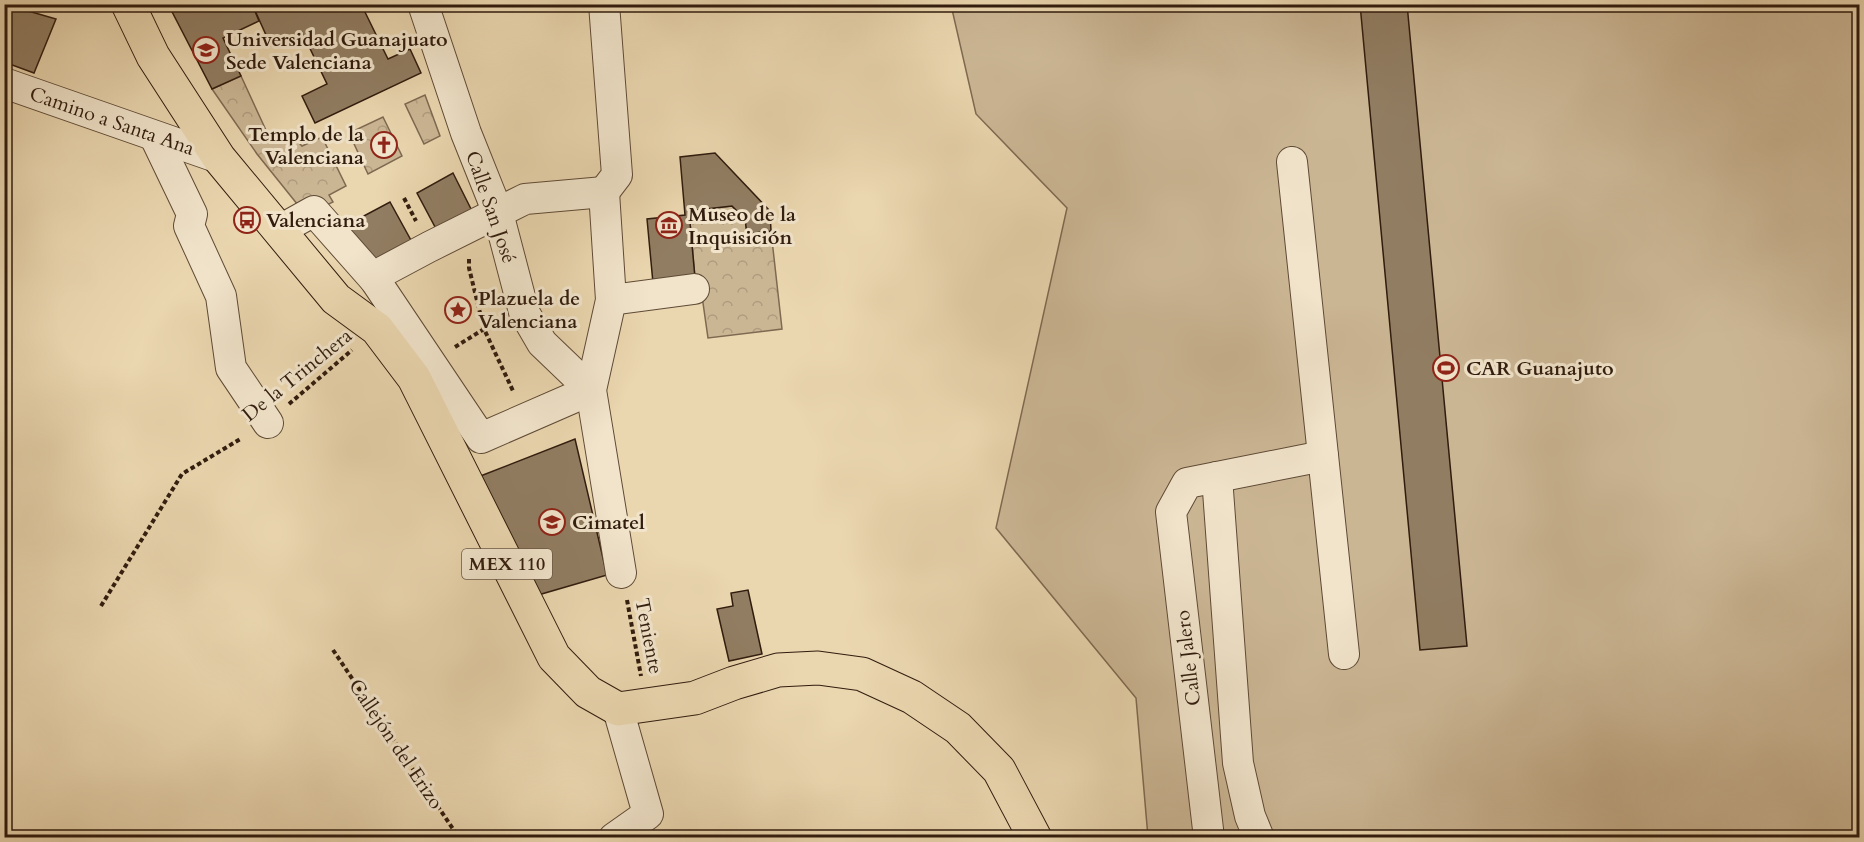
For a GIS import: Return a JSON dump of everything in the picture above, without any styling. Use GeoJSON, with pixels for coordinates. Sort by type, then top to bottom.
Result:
{"type":"FeatureCollection","features":[{"type":"Feature","properties":{"kind":"main road","name":"MEX 110"},"geometry":{"type":"LineString","coordinates":[[128,4],[153,56],[219,158],[336,298],[377,329],[414,378],[554,657],[588,692],[632,706]]}},
{"type":"Feature","properties":{"kind":"main road"},"geometry":{"type":"LineString","coordinates":[[632,706],[695,698],[778,670],[818,668],[862,674],[912,697],[958,728],[999,770],[1035,837]]}},
{"type":"Feature","properties":{"kind":"street","name":"Calle San José"},"geometry":{"type":"LineString","coordinates":[[423,4],[466,133],[498,213],[524,312],[542,343],[591,390]]}},
{"type":"Feature","properties":{"kind":"street"},"geometry":{"type":"LineString","coordinates":[[604,4],[617,175],[604,192],[611,300],[591,390],[621,573]]}},
{"type":"Feature","properties":{"kind":"street","name":"Camino a Santa Ana"},"geometry":{"type":"LineString","coordinates":[[4,83],[219,158]]}},
{"type":"Feature","properties":{"kind":"street"},"geometry":{"type":"LineString","coordinates":[[155,137],[192,214],[189,226],[221,296],[231,368],[268,423]]}},
{"type":"Feature","properties":{"kind":"street"},"geometry":{"type":"LineString","coordinates":[[1292,162],[1344,654]]}},
{"type":"Feature","properties":{"kind":"street"},"geometry":{"type":"LineString","coordinates":[[375,280],[384,271],[525,199],[604,192]]}},
{"type":"Feature","properties":{"kind":"street"},"geometry":{"type":"LineString","coordinates":[[279,230],[314,211],[375,280],[482,438],[591,390]]}},
{"type":"Feature","properties":{"kind":"street"},"geometry":{"type":"LineString","coordinates":[[611,300],[694,289]]}},
{"type":"Feature","properties":{"kind":"street"},"geometry":{"type":"LineString","coordinates":[[1259,837],[1250,816],[1238,763],[1217,477],[1323,456]]}},
{"type":"Feature","properties":{"kind":"street","name":"Calle Jalero"},"geometry":{"type":"LineString","coordinates":[[1209,837],[1171,513],[1187,483],[1217,477]]}},
{"type":"Feature","properties":{"kind":"street"},"geometry":{"type":"LineString","coordinates":[[614,837],[648,814],[632,706]]}},
{"type":"Feature","properties":{"kind":"path"},"geometry":{"type":"LineString","coordinates":[[442,240],[470,253],[469,268],[484,329],[526,418]]}},
{"type":"Feature","properties":{"kind":"path"},"geometry":{"type":"LineString","coordinates":[[431,363],[484,329],[524,312]]}},
{"type":"Feature","properties":{"kind":"path","name":"De la Trinchera"},"geometry":{"type":"LineString","coordinates":[[101,606],[183,474],[268,423],[377,329]]}},
{"type":"Feature","properties":{"kind":"path","name":"Teniente"},"geometry":{"type":"LineString","coordinates":[[621,573],[632,706]]}},
{"type":"Feature","properties":{"kind":"path","name":"Callejón del Erizo"},"geometry":{"type":"LineString","coordinates":[[333,650],[459,837]]}},
{"type":"Feature","properties":{"kind":"green space","name":"CAR Guanajuto"},"geometry":{"type":"Polygon","coordinates":[[[951,5],[1859,5],[1859,837],[1148,837],[1136,698],[996,528],[1067,208],[976,114],[951,5]]]}},
{"type":"Feature","properties":{"kind":"green space"},"geometry":{"type":"Polygon","coordinates":[[[241,76],[271,141],[289,132],[302,146],[322,137],[346,186],[329,195],[333,202],[306,215],[257,154],[212,89],[241,76]]]}},
{"type":"Feature","properties":{"kind":"green space"},"geometry":{"type":"Polygon","coordinates":[[[425,95],[440,136],[424,144],[405,104],[425,95]]]}},
{"type":"Feature","properties":{"kind":"green space"},"geometry":{"type":"Polygon","coordinates":[[[383,117],[402,156],[368,174],[349,133],[383,117]]]}},
{"type":"Feature","properties":{"kind":"green space"},"geometry":{"type":"Polygon","coordinates":[[[732,206],[745,219],[747,234],[771,231],[782,329],[708,338],[701,289],[696,289],[689,211],[732,206]]]}},
{"type":"Feature","properties":{"kind":"building"},"geometry":{"type":"Polygon","coordinates":[[[4,4],[56,19],[34,73],[4,62],[4,4]]]}},
{"type":"Feature","properties":{"kind":"building","name":"Universidad Guanajuato Sede Valenciana"},"geometry":{"type":"Polygon","coordinates":[[[168,4],[252,4],[259,21],[223,38],[241,76],[212,89],[168,4]]]}},
{"type":"Feature","properties":{"kind":"building"},"geometry":{"type":"Polygon","coordinates":[[[252,4],[361,4],[388,59],[410,49],[421,73],[315,123],[302,96],[327,84],[302,32],[271,46],[252,4]]]}},
{"type":"Feature","properties":{"kind":"building"},"geometry":{"type":"Polygon","coordinates":[[[1360,4],[1407,4],[1467,646],[1420,650],[1360,4]]]}},
{"type":"Feature","properties":{"kind":"building","name":"Museo de la Inquisición"},"geometry":{"type":"Polygon","coordinates":[[[715,153],[770,211],[771,231],[747,234],[745,219],[732,206],[689,211],[696,289],[653,283],[647,219],[685,215],[680,157],[715,153]]]}},
{"type":"Feature","properties":{"kind":"building"},"geometry":{"type":"Polygon","coordinates":[[[453,173],[478,223],[442,240],[417,193],[453,173]]]}},
{"type":"Feature","properties":{"kind":"building"},"geometry":{"type":"Polygon","coordinates":[[[390,202],[418,253],[384,271],[345,226],[390,202]]]}},
{"type":"Feature","properties":{"kind":"building"},"geometry":{"type":"Polygon","coordinates":[[[575,439],[607,575],[538,595],[478,477],[575,439]]]}},
{"type":"Feature","properties":{"kind":"building"},"geometry":{"type":"Polygon","coordinates":[[[748,590],[762,654],[729,661],[717,609],[733,606],[731,593],[748,590]]]}},
{"type":"Feature","properties":{"kind":"place","name":"Universidad Guanajuato Sede Valenciana"},"geometry":{"type":"Point","coordinates":[206,50]}},
{"type":"Feature","properties":{"kind":"place","name":"Templo de la Valenciana"},"geometry":{"type":"Point","coordinates":[384,145]}},
{"type":"Feature","properties":{"kind":"place","name":"Valenciana"},"geometry":{"type":"Point","coordinates":[247,220]}},
{"type":"Feature","properties":{"kind":"place","name":"Museo de la Inquisición"},"geometry":{"type":"Point","coordinates":[669,225]}},
{"type":"Feature","properties":{"kind":"place","name":"Plazuela de Valenciana"},"geometry":{"type":"Point","coordinates":[458,310]}},
{"type":"Feature","properties":{"kind":"place","name":"CAR Guanajuto"},"geometry":{"type":"Point","coordinates":[1446,368]}},
{"type":"Feature","properties":{"kind":"place","name":"Cimatel"},"geometry":{"type":"Point","coordinates":[552,522]}}]}
